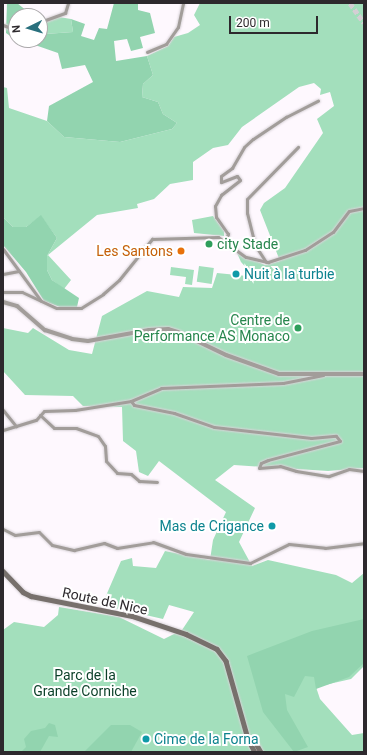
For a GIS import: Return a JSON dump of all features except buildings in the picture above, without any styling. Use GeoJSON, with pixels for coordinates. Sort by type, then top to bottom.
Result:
{"type":"FeatureCollection","features":[{"type":"Feature","properties":{"kind":"main road","name":"Route de Nice"},"geometry":{"type":"LineString","coordinates":[[3,571],[24,592],[31,596],[116,612],[159,624],[217,649],[226,661],[248,739]]}},
{"type":"Feature","properties":{"kind":"main road"},"geometry":{"type":"LineString","coordinates":[[248,739],[255,752]]}},
{"type":"Feature","properties":{"kind":"main road"},"geometry":{"type":"LineString","coordinates":[[248,739],[254,740],[261,752]]}},
{"type":"Feature","properties":{"kind":"street"},"geometry":{"type":"LineString","coordinates":[[48,19],[65,13],[68,3]]}},
{"type":"Feature","properties":{"kind":"street"},"geometry":{"type":"LineString","coordinates":[[147,52],[161,47],[170,38],[178,27],[183,3]]}},
{"type":"Feature","properties":{"kind":"street"},"geometry":{"type":"LineString","coordinates":[[225,241],[228,234],[216,217],[215,206],[221,195],[240,180],[237,176],[222,182],[221,176],[232,168],[241,152],[253,139],[286,117],[318,101]]}},
{"type":"Feature","properties":{"kind":"street"},"geometry":{"type":"LineString","coordinates":[[266,262],[255,245],[247,214],[247,199],[298,147]]}},
{"type":"Feature","properties":{"kind":"street"},"geometry":{"type":"LineString","coordinates":[[3,292],[22,292],[63,309],[81,308],[90,304],[119,280],[152,239],[218,237],[246,257],[266,262],[305,250],[333,232],[349,211],[364,208]]}},
{"type":"Feature","properties":{"kind":"street"},"geometry":{"type":"LineString","coordinates":[[3,248],[41,301]]}},
{"type":"Feature","properties":{"kind":"street"},"geometry":{"type":"LineString","coordinates":[[3,274],[19,271]]}},
{"type":"Feature","properties":{"kind":"street"},"geometry":{"type":"LineString","coordinates":[[3,302],[20,308],[45,330],[72,340],[88,341],[149,330],[168,329],[226,355],[279,374],[364,374]]}},
{"type":"Feature","properties":{"kind":"street"},"geometry":{"type":"LineString","coordinates":[[290,375],[290,380]]}},
{"type":"Feature","properties":{"kind":"street"},"geometry":{"type":"LineString","coordinates":[[3,430],[36,420],[40,415],[50,410],[75,410],[131,401],[140,395],[161,388],[283,383],[290,380],[323,375]]}},
{"type":"Feature","properties":{"kind":"street"},"geometry":{"type":"LineString","coordinates":[[131,401],[134,405],[174,413],[214,427],[311,438],[336,436],[340,441],[268,460],[261,463],[260,468],[280,466],[296,471],[329,476],[349,470],[364,471]]}},
{"type":"Feature","properties":{"kind":"street"},"geometry":{"type":"LineString","coordinates":[[3,410],[16,426]]}},
{"type":"Feature","properties":{"kind":"street"},"geometry":{"type":"LineString","coordinates":[[40,415],[54,428],[76,428],[98,436],[105,446],[106,461],[117,473],[130,474],[139,481],[157,482]]}},
{"type":"Feature","properties":{"kind":"street"},"geometry":{"type":"LineString","coordinates":[[3,528],[15,535],[39,532],[52,545],[74,550],[104,543],[117,548],[153,542],[186,554],[250,563],[288,544],[325,548],[364,543]]}},
{"type":"Feature","properties":{"kind":"green space"},"geometry":{"type":"Polygon","coordinates":[[[7,3],[17,3],[23,8],[8,8],[8,34],[6,33],[7,3]]]}},
{"type":"Feature","properties":{"kind":"green space"},"geometry":{"type":"Polygon","coordinates":[[[114,3],[138,3],[138,10],[150,13],[155,33],[140,37],[143,48],[131,51],[127,39],[114,41],[116,61],[147,56],[153,75],[143,84],[142,97],[158,102],[163,114],[177,123],[172,129],[120,142],[64,137],[47,121],[49,106],[93,82],[85,65],[62,69],[58,53],[44,48],[48,48],[48,34],[73,32],[71,19],[85,24],[81,36],[94,40],[99,28],[107,29],[114,3]]]}},
{"type":"Feature","properties":{"kind":"green space","name":"Parc de la Grande Corniche"},"geometry":{"type":"Polygon","coordinates":[[[200,3],[364,3],[364,468],[328,471],[234,465],[215,480],[255,508],[239,542],[252,566],[268,560],[336,575],[352,583],[364,573],[364,666],[351,679],[316,687],[320,699],[352,735],[364,733],[364,752],[3,752],[3,630],[14,622],[44,627],[58,615],[59,607],[119,617],[164,639],[182,630],[194,612],[169,605],[163,619],[102,605],[121,561],[132,558],[133,566],[156,568],[165,551],[210,560],[213,540],[226,512],[159,461],[148,476],[139,472],[136,451],[123,441],[122,407],[83,406],[73,396],[25,395],[3,371],[3,328],[28,333],[33,328],[69,350],[92,354],[102,316],[147,291],[179,297],[183,287],[212,288],[217,273],[247,276],[250,272],[241,262],[237,253],[265,265],[280,261],[260,210],[264,203],[285,188],[323,133],[317,119],[334,106],[330,92],[320,95],[321,89],[314,83],[299,87],[242,127],[228,145],[213,148],[193,162],[193,180],[170,184],[154,199],[137,204],[138,208],[97,215],[48,255],[71,280],[64,289],[52,280],[47,270],[47,256],[57,238],[41,216],[26,227],[13,227],[3,217],[3,87],[7,88],[9,108],[47,121],[64,137],[120,142],[172,129],[177,123],[163,114],[158,102],[142,97],[143,84],[153,75],[147,56],[168,46],[174,37],[188,33],[200,25],[194,15],[200,3]]]}},
{"type":"Feature","properties":{"kind":"green space"},"geometry":{"type":"Polygon","coordinates":[[[59,17],[71,19],[73,32],[48,34],[48,20],[59,17]]]}},
{"type":"Feature","properties":{"kind":"green space"},"geometry":{"type":"Polygon","coordinates":[[[41,215],[57,238],[47,256],[47,270],[52,280],[79,298],[77,307],[60,307],[44,301],[26,272],[3,245],[3,217],[13,227],[26,227],[41,215]]]}},
{"type":"Feature","properties":{"kind":"green space"},"geometry":{"type":"Polygon","coordinates":[[[213,216],[224,231],[224,236],[194,233],[192,220],[213,216]]]}},
{"type":"Feature","properties":{"kind":"green space"},"geometry":{"type":"Polygon","coordinates":[[[150,247],[166,250],[164,258],[148,255],[150,247]]]}},
{"type":"Feature","properties":{"kind":"green space"},"geometry":{"type":"Polygon","coordinates":[[[199,266],[214,268],[212,284],[197,282],[199,266]]]}},
{"type":"Feature","properties":{"kind":"green space"},"geometry":{"type":"Polygon","coordinates":[[[171,267],[194,270],[192,285],[185,284],[186,277],[170,275],[171,267]]]}},
{"type":"Feature","properties":{"kind":"green space"},"geometry":{"type":"Polygon","coordinates":[[[364,619],[364,663],[349,677],[316,689],[314,677],[305,676],[294,697],[285,694],[287,710],[308,747],[294,752],[263,712],[247,656],[312,631],[364,619]]]}},
{"type":"Feature","properties":{"kind":"green space"},"geometry":{"type":"Polygon","coordinates":[[[49,723],[55,725],[58,737],[49,736],[40,752],[21,752],[26,747],[24,739],[31,731],[45,728],[49,723]]]}},
{"type":"Feature","properties":{"kind":"green space"},"geometry":{"type":"Polygon","coordinates":[[[111,725],[130,725],[142,732],[131,752],[84,752],[111,725]]]}},
{"type":"Feature","properties":{"kind":"tunnel"},"geometry":{"type":"LineString","coordinates":[[350,3],[364,23]]}},
{"type":"Feature","properties":{"kind":"place","name":"city Stade"},"geometry":{"type":"Point","coordinates":[209,244]}},
{"type":"Feature","properties":{"kind":"place","name":"Les Santons"},"geometry":{"type":"Point","coordinates":[181,251]}},
{"type":"Feature","properties":{"kind":"place","name":"Nuit à la turbie"},"geometry":{"type":"Point","coordinates":[236,274]}},
{"type":"Feature","properties":{"kind":"place","name":"Centre de Performance AS Monaco"},"geometry":{"type":"Point","coordinates":[298,328]}},
{"type":"Feature","properties":{"kind":"place","name":"Mas de Crigance"},"geometry":{"type":"Point","coordinates":[272,526]}},
{"type":"Feature","properties":{"kind":"place","name":"Cime de la Forna"},"geometry":{"type":"Point","coordinates":[146,739]}}]}
